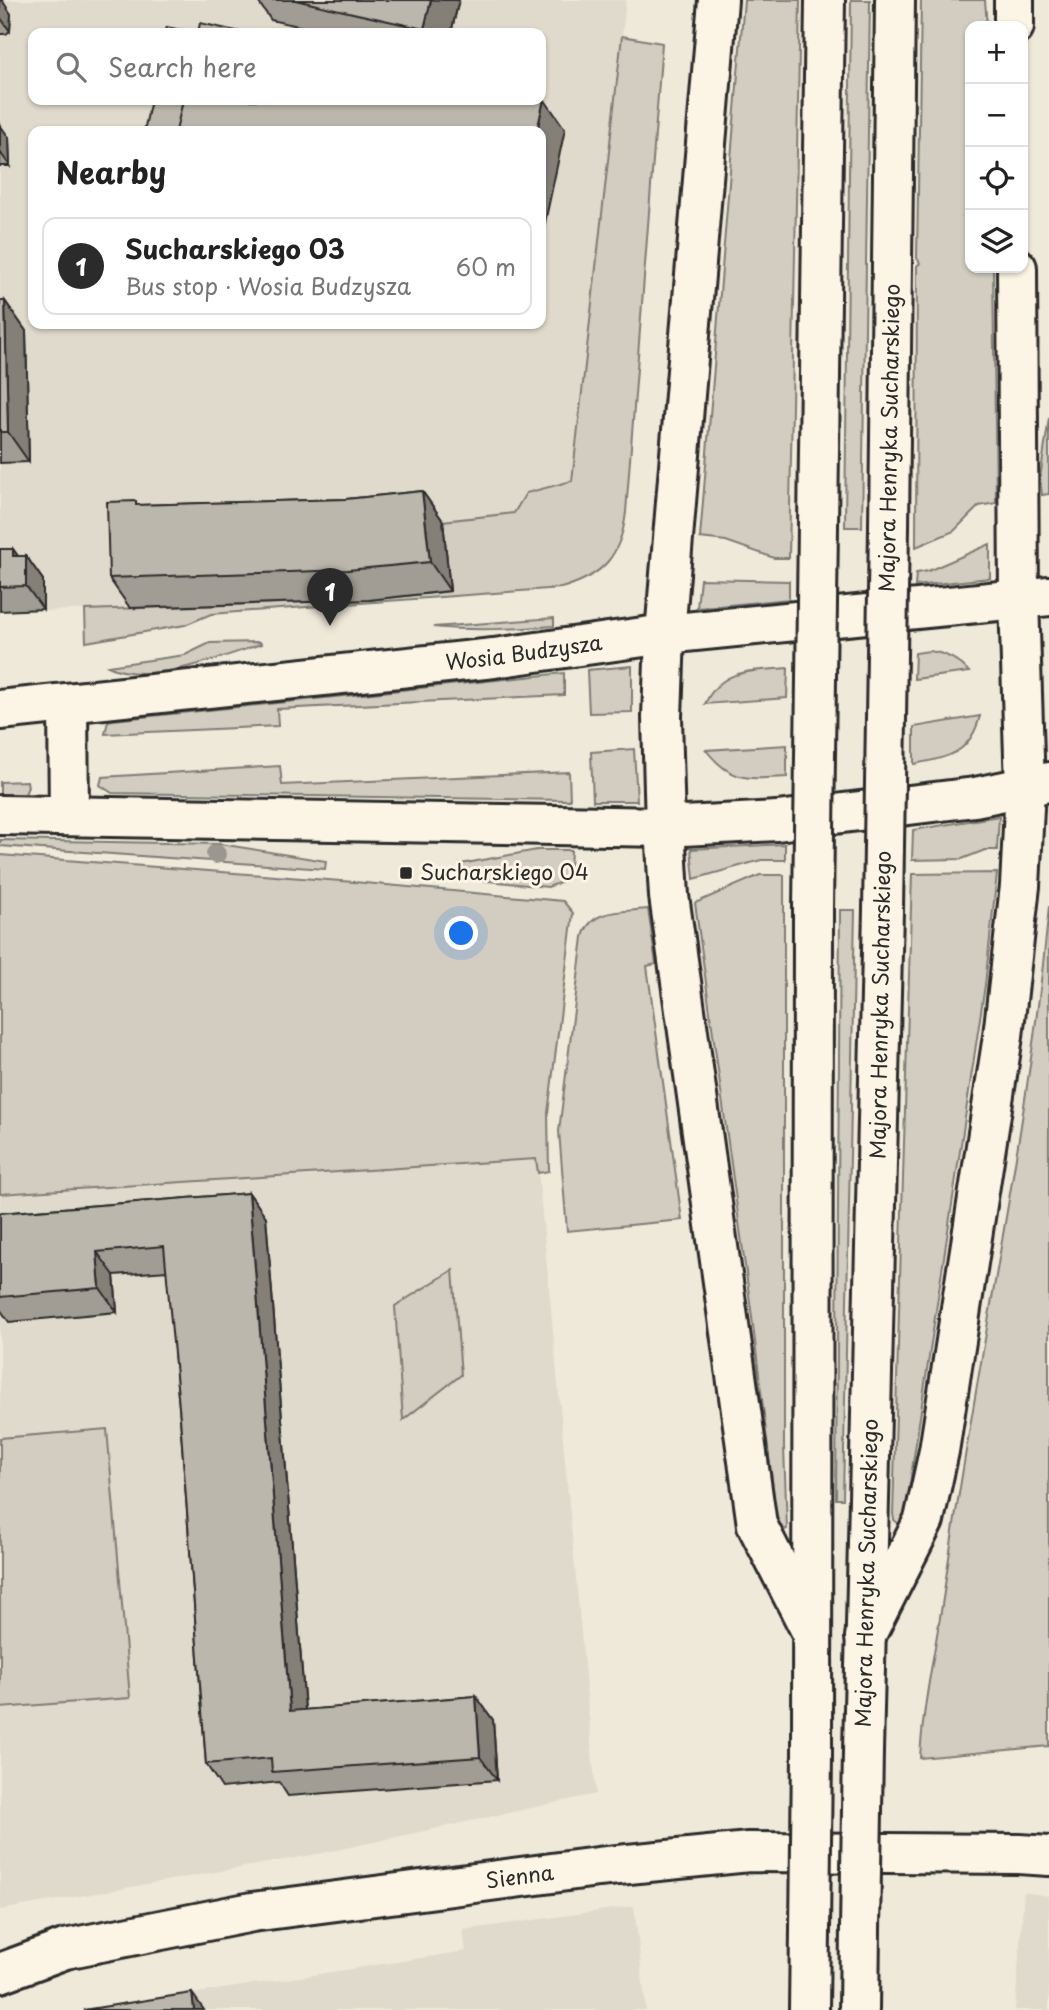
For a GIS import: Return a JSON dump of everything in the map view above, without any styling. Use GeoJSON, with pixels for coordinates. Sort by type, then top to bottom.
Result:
{"type":"FeatureCollection","features":[{"type":"Feature","properties":{"kind":"main road"},"geometry":{"type":"LineString","coordinates":[[718,0],[665,635],[662,717],[669,896],[757,1525],[814,1635]]}},
{"type":"Feature","properties":{"kind":"main road"},"geometry":{"type":"LineString","coordinates":[[809,2010],[814,1635],[813,909],[825,0]]}},
{"type":"Feature","properties":{"kind":"main road","name":"Majora Henryka Sucharskiego"},"geometry":{"type":"LineString","coordinates":[[859,2010],[883,910],[895,0]]}},
{"type":"Feature","properties":{"kind":"main road"},"geometry":{"type":"LineString","coordinates":[[1014,0],[1014,21]]}},
{"type":"Feature","properties":{"kind":"main road"},"geometry":{"type":"LineString","coordinates":[[866,1637],[924,1520],[939,1451],[1003,1035],[1020,886],[1037,785],[1034,597],[1017,273]]}},
{"type":"Feature","properties":{"kind":"main road","name":"Wosia Budzysza"},"geometry":{"type":"LineString","coordinates":[[0,710],[494,658],[665,635],[1034,597]]}},
{"type":"Feature","properties":{"kind":"main road"},"geometry":{"type":"LineString","coordinates":[[68,704],[69,816]]}},
{"type":"Feature","properties":{"kind":"main road"},"geometry":{"type":"LineString","coordinates":[[0,815],[665,827],[777,821],[1037,785]]}},
{"type":"Feature","properties":{"kind":"main road","name":"Sienna"},"geometry":{"type":"LineString","coordinates":[[0,1973],[65,1949],[252,1912],[598,1867],[749,1852],[1049,1856]]}},
{"type":"Feature","properties":{"kind":"shaded area"},"geometry":{"type":"Polygon","coordinates":[[[0,0],[626,0],[573,481],[526,493],[515,513],[443,521],[450,591],[369,600],[0,610],[0,0]]]}},
{"type":"Feature","properties":{"kind":"shaded area"},"geometry":{"type":"Polygon","coordinates":[[[744,0],[800,0],[789,558],[774,558],[726,541],[700,538],[744,0]]]}},
{"type":"Feature","properties":{"kind":"shaded area"},"geometry":{"type":"Polygon","coordinates":[[[851,0],[870,0],[862,527],[845,527],[851,0]]]}},
{"type":"Feature","properties":{"kind":"shaded area"},"geometry":{"type":"Polygon","coordinates":[[[921,0],[985,0],[987,21],[965,21],[965,273],[993,273],[996,503],[979,506],[954,531],[916,547],[917,266],[920,263],[917,258],[921,0]]]}},
{"type":"Feature","properties":{"kind":"shaded area"},"geometry":{"type":"Polygon","coordinates":[[[622,36],[662,43],[626,512],[620,541],[607,562],[588,577],[561,588],[211,614],[185,625],[86,642],[85,610],[369,600],[450,591],[443,521],[514,513],[526,493],[572,481],[622,36]]]}},
{"type":"Feature","properties":{"kind":"shaded area"},"geometry":{"type":"Polygon","coordinates":[[[1049,418],[1049,494],[1042,495],[1040,478],[1049,418]]]}},
{"type":"Feature","properties":{"kind":"shaded area"},"geometry":{"type":"Polygon","coordinates":[[[990,544],[990,578],[915,586],[916,573],[928,571],[990,544]]]}},
{"type":"Feature","properties":{"kind":"shaded area"},"geometry":{"type":"Polygon","coordinates":[[[700,579],[789,581],[789,599],[697,608],[700,579]]]}},
{"type":"Feature","properties":{"kind":"shaded area"},"geometry":{"type":"Polygon","coordinates":[[[554,618],[554,626],[494,629],[433,627],[554,618]]]}},
{"type":"Feature","properties":{"kind":"shaded area"},"geometry":{"type":"Polygon","coordinates":[[[210,643],[261,644],[205,662],[163,672],[124,671],[108,666],[185,655],[210,643]]]}},
{"type":"Feature","properties":{"kind":"shaded area"},"geometry":{"type":"Polygon","coordinates":[[[929,651],[951,658],[969,672],[914,679],[915,653],[929,651]]]}},
{"type":"Feature","properties":{"kind":"shaded area"},"geometry":{"type":"Polygon","coordinates":[[[632,666],[632,712],[589,713],[587,670],[632,666]]]}},
{"type":"Feature","properties":{"kind":"shaded area"},"geometry":{"type":"Polygon","coordinates":[[[788,668],[787,698],[705,704],[712,692],[729,678],[751,671],[788,668]]]}},
{"type":"Feature","properties":{"kind":"shaded area"},"geometry":{"type":"Polygon","coordinates":[[[564,673],[564,695],[277,709],[278,726],[105,734],[108,721],[113,720],[564,673]]]}},
{"type":"Feature","properties":{"kind":"shaded area"},"geometry":{"type":"Polygon","coordinates":[[[980,716],[970,739],[956,752],[914,764],[914,727],[980,716]]]}},
{"type":"Feature","properties":{"kind":"shaded area"},"geometry":{"type":"Polygon","coordinates":[[[787,745],[787,777],[751,778],[733,774],[715,761],[706,750],[787,745]]]}},
{"type":"Feature","properties":{"kind":"shaded area"},"geometry":{"type":"Polygon","coordinates":[[[634,749],[637,801],[593,801],[591,752],[634,749]]]}},
{"type":"Feature","properties":{"kind":"shaded area"},"geometry":{"type":"Polygon","coordinates":[[[280,766],[282,785],[569,772],[570,800],[112,793],[100,785],[102,777],[280,766]]]}},
{"type":"Feature","properties":{"kind":"shaded area"},"geometry":{"type":"Polygon","coordinates":[[[27,781],[25,794],[0,795],[0,782],[27,781]]]}},
{"type":"Feature","properties":{"kind":"shaded area"},"geometry":{"type":"Polygon","coordinates":[[[999,816],[997,850],[985,850],[962,859],[912,860],[913,830],[999,816]]]}},
{"type":"Feature","properties":{"kind":"shaded area"},"geometry":{"type":"Polygon","coordinates":[[[0,840],[220,844],[326,861],[325,869],[0,846],[0,840]]]}},
{"type":"Feature","properties":{"kind":"shaded area"},"geometry":{"type":"Polygon","coordinates":[[[785,844],[785,860],[761,860],[694,879],[691,849],[785,844]]]}},
{"type":"Feature","properties":{"kind":"shaded area"},"geometry":{"type":"Polygon","coordinates":[[[537,850],[571,850],[570,869],[564,881],[548,887],[478,880],[470,876],[461,864],[537,850]]]}},
{"type":"Feature","properties":{"kind":"shaded area"},"geometry":{"type":"Polygon","coordinates":[[[0,855],[563,901],[573,913],[548,1113],[549,1171],[538,1173],[536,1159],[0,1194],[0,855]]]}},
{"type":"Feature","properties":{"kind":"shaded area"},"geometry":{"type":"Polygon","coordinates":[[[997,873],[985,985],[904,1523],[899,1524],[894,1520],[893,1514],[912,874],[997,873]]]}},
{"type":"Feature","properties":{"kind":"shaded area"},"geometry":{"type":"Polygon","coordinates":[[[760,875],[784,875],[784,1447],[787,1529],[783,1531],[778,1528],[695,903],[760,875]]]}},
{"type":"Feature","properties":{"kind":"shaded area"},"geometry":{"type":"Polygon","coordinates":[[[1049,906],[1049,1746],[920,1758],[927,1694],[1028,1076],[1049,906]]]}},
{"type":"Feature","properties":{"kind":"shaded area"},"geometry":{"type":"Polygon","coordinates":[[[648,909],[656,964],[647,966],[682,1220],[567,1231],[559,1131],[583,937],[587,928],[600,916],[648,909]]]}},
{"type":"Feature","properties":{"kind":"shaded area"},"geometry":{"type":"Polygon","coordinates":[[[840,910],[855,910],[843,1499],[836,1499],[840,910]]]}},
{"type":"Feature","properties":{"kind":"shaded area"},"geometry":{"type":"Polygon","coordinates":[[[537,1159],[596,1794],[318,1854],[0,1910],[0,1194],[537,1159]]]}},
{"type":"Feature","properties":{"kind":"shaded area"},"geometry":{"type":"Polygon","coordinates":[[[453,1270],[461,1375],[403,1420],[395,1306],[453,1270]]]}},
{"type":"Feature","properties":{"kind":"shaded area"},"geometry":{"type":"Polygon","coordinates":[[[107,1429],[130,1698],[0,1708],[0,1438],[107,1429]]]}},
{"type":"Feature","properties":{"kind":"shaded area"},"geometry":{"type":"Polygon","coordinates":[[[1024,1892],[1049,1896],[1049,2010],[1015,2010],[1024,1892]]]}},
{"type":"Feature","properties":{"kind":"shaded area"},"geometry":{"type":"Polygon","coordinates":[[[634,1906],[646,2010],[89,2010],[466,1951],[463,1930],[634,1906]]]}},
{"type":"Feature","properties":{"kind":"building"},"geometry":{"type":"Polygon","coordinates":[[[295,0],[431,0],[424,28],[295,0]]]}},
{"type":"Feature","properties":{"kind":"building"},"geometry":{"type":"Polygon","coordinates":[[[200,23],[222,28],[199,28],[200,23]]]}},
{"type":"Feature","properties":{"kind":"building"},"geometry":{"type":"Polygon","coordinates":[[[150,105],[182,105],[177,126],[145,126],[150,105]]]}},
{"type":"Feature","properties":{"kind":"building"},"geometry":{"type":"Polygon","coordinates":[[[182,105],[543,105],[538,126],[177,126],[182,105]]]}},
{"type":"Feature","properties":{"kind":"building"},"geometry":{"type":"Polygon","coordinates":[[[0,301],[5,301],[8,432],[0,432],[0,301]]]}},
{"type":"Feature","properties":{"kind":"building"},"geometry":{"type":"Polygon","coordinates":[[[422,491],[430,562],[348,570],[109,578],[107,502],[136,501],[136,505],[346,499],[422,491]]]}},
{"type":"Feature","properties":{"kind":"building"},"geometry":{"type":"Polygon","coordinates":[[[0,549],[13,549],[13,556],[26,556],[26,586],[0,587],[0,549]]]}},
{"type":"Feature","properties":{"kind":"building"},"geometry":{"type":"Polygon","coordinates":[[[249,1193],[290,1711],[476,1696],[480,1757],[272,1772],[271,1758],[206,1764],[164,1246],[97,1252],[100,1288],[0,1297],[0,1213],[249,1193]]]}},
{"type":"Feature","properties":{"kind":"building"},"geometry":{"type":"Polygon","coordinates":[[[192,1993],[194,2010],[83,2010],[192,1993]]]}},
{"type":"Feature","properties":{"kind":"place","name":"Sucharskiego 03"},"geometry":{"type":"Point","coordinates":[330,626]}},
{"type":"Feature","properties":{"kind":"place","name":"Sucharskiego 04"},"geometry":{"type":"Point","coordinates":[406,873]}}]}
